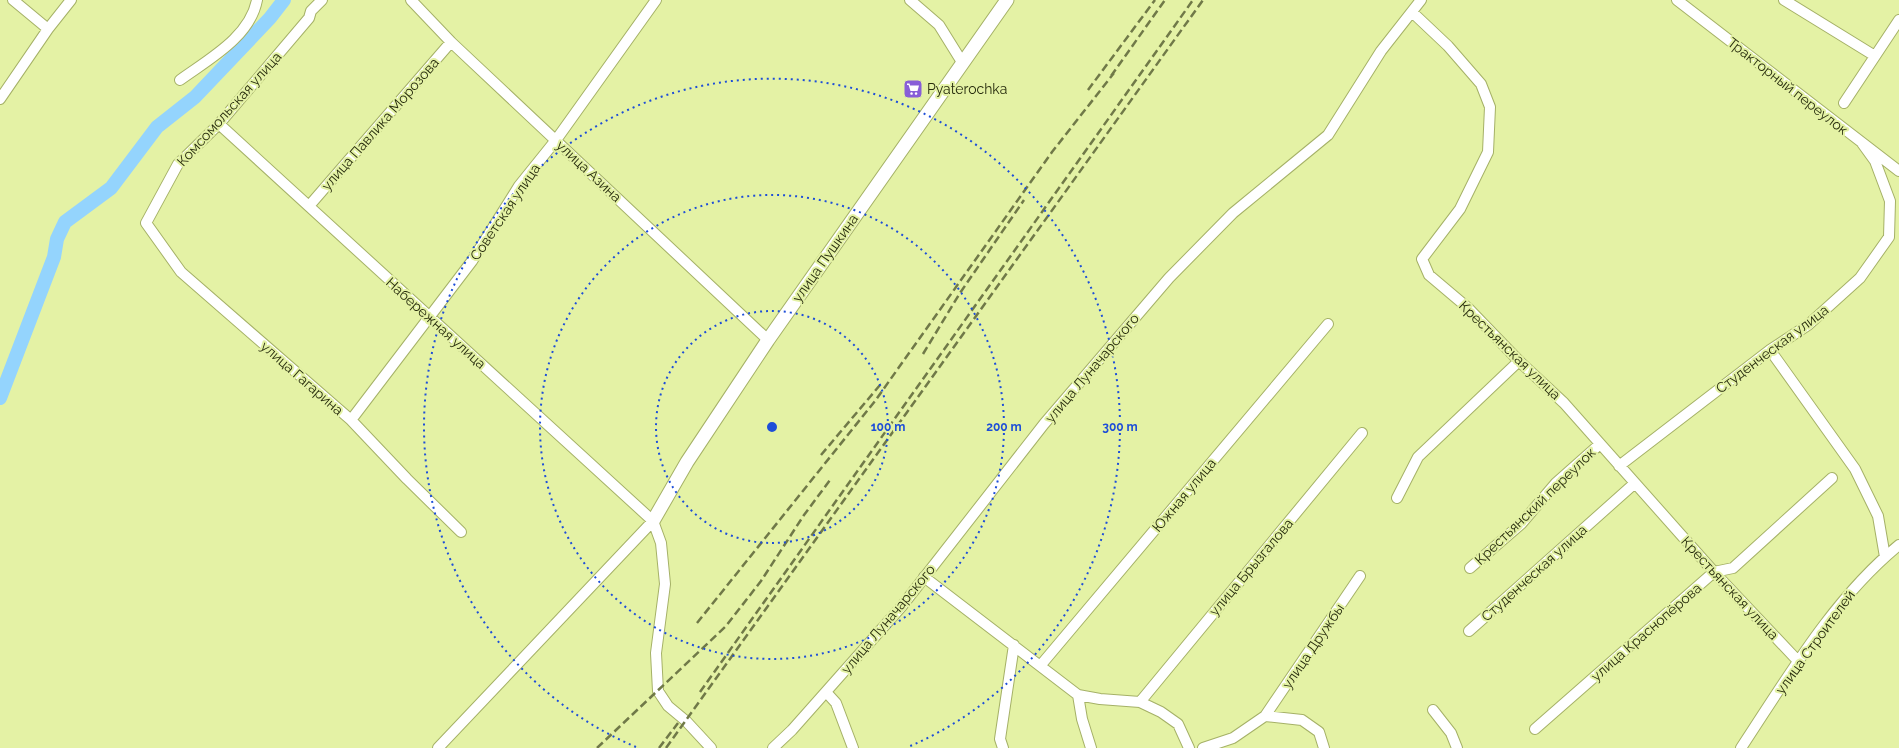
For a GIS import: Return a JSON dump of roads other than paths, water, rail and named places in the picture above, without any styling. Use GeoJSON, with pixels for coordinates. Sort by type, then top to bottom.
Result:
{"type":"FeatureCollection","features":[{"type":"Feature","properties":{"kind":"main road","name":"улица Пушкина"},"geometry":{"type":"LineString","coordinates":[[653,521],[687,462],[768,340],[1007,0]]}},
{"type":"Feature","properties":{"kind":"street"},"geometry":{"type":"LineString","coordinates":[[13,0],[48,29]]}},
{"type":"Feature","properties":{"kind":"street"},"geometry":{"type":"LineString","coordinates":[[0,99],[48,29],[71,0]]}},
{"type":"Feature","properties":{"kind":"street"},"geometry":{"type":"LineString","coordinates":[[180,80],[237,37],[254,13],[257,0]]}},
{"type":"Feature","properties":{"kind":"street","name":"Комсомольская улица"},"geometry":{"type":"LineString","coordinates":[[146,224],[178,164],[219,124],[309,18],[311,11],[322,0]]}},
{"type":"Feature","properties":{"kind":"street","name":"улица Азина"},"geometry":{"type":"LineString","coordinates":[[411,0],[452,42],[768,340]]}},
{"type":"Feature","properties":{"kind":"street","name":"Советская улица"},"geometry":{"type":"LineString","coordinates":[[351,420],[472,261],[519,186],[556,140],[656,0]]}},
{"type":"Feature","properties":{"kind":"street"},"geometry":{"type":"LineString","coordinates":[[910,0],[939,25],[962,62]]}},
{"type":"Feature","properties":{"kind":"street","name":"улица Луначарского"},"geometry":{"type":"LineString","coordinates":[[773,748],[792,730],[902,606],[1044,424],[1169,278],[1233,213],[1328,135],[1381,51],[1421,0]]}},
{"type":"Feature","properties":{"kind":"street","name":"Тракторный переулок"},"geometry":{"type":"LineString","coordinates":[[1677,0],[1899,171]]}},
{"type":"Feature","properties":{"kind":"street"},"geometry":{"type":"LineString","coordinates":[[1784,0],[1875,56]]}},
{"type":"Feature","properties":{"kind":"street","name":"Крестьянская улица"},"geometry":{"type":"LineString","coordinates":[[1412,12],[1448,46],[1481,84],[1490,107],[1488,152],[1460,209],[1422,259],[1429,275],[1468,308],[1519,361],[1564,403],[1714,572],[1798,661]]}},
{"type":"Feature","properties":{"kind":"street"},"geometry":{"type":"LineString","coordinates":[[1844,103],[1899,20]]}},
{"type":"Feature","properties":{"kind":"street","name":"улица Павлика Морозова"},"geometry":{"type":"LineString","coordinates":[[309,206],[452,42]]}},
{"type":"Feature","properties":{"kind":"street","name":"Набережная улица"},"geometry":{"type":"LineString","coordinates":[[219,124],[653,521]]}},
{"type":"Feature","properties":{"kind":"street","name":"Студенческая улица"},"geometry":{"type":"LineString","coordinates":[[1620,466],[1770,350],[1808,325],[1860,278],[1889,237],[1890,201],[1875,161],[1862,143]]}},
{"type":"Feature","properties":{"kind":"street","name":"улица Гагарина"},"geometry":{"type":"LineString","coordinates":[[146,224],[181,272],[351,420],[407,479],[461,532]]}},
{"type":"Feature","properties":{"kind":"street","name":"Южная улица"},"geometry":{"type":"LineString","coordinates":[[1040,666],[1328,324]]}},
{"type":"Feature","properties":{"kind":"street"},"geometry":{"type":"LineString","coordinates":[[1770,350],[1855,469],[1878,516],[1885,557]]}},
{"type":"Feature","properties":{"kind":"street"},"geometry":{"type":"LineString","coordinates":[[1397,498],[1418,457],[1519,361]]}},
{"type":"Feature","properties":{"kind":"street","name":"улица Брызгалова"},"geometry":{"type":"LineString","coordinates":[[1140,702],[1362,433]]}},
{"type":"Feature","properties":{"kind":"street","name":"Крестьянский переулок"},"geometry":{"type":"LineString","coordinates":[[1470,568],[1521,524],[1556,483],[1600,444]]}},
{"type":"Feature","properties":{"kind":"street","name":"улица Краснопёрова"},"geometry":{"type":"LineString","coordinates":[[1536,729],[1714,572],[1733,568],[1832,478]]}},
{"type":"Feature","properties":{"kind":"street","name":"Студенческая улица"},"geometry":{"type":"LineString","coordinates":[[1469,631],[1635,483]]}},
{"type":"Feature","properties":{"kind":"street"},"geometry":{"type":"LineString","coordinates":[[438,748],[653,521],[661,543],[665,584],[656,653],[658,691],[668,706],[686,721],[711,748]]}},
{"type":"Feature","properties":{"kind":"street","name":"улица Строителей"},"geometry":{"type":"LineString","coordinates":[[1741,748],[1798,661],[1852,591],[1885,557],[1899,545]]}},
{"type":"Feature","properties":{"kind":"street","name":"улица Дружбы"},"geometry":{"type":"LineString","coordinates":[[1203,748],[1233,738],[1265,716],[1360,576]]}},
{"type":"Feature","properties":{"kind":"street"},"geometry":{"type":"LineString","coordinates":[[924,577],[1078,695],[1100,699],[1140,702],[1161,712],[1178,724],[1189,748]]}},
{"type":"Feature","properties":{"kind":"street"},"geometry":{"type":"LineString","coordinates":[[1003,748],[1000,739],[1014,645]]}},
{"type":"Feature","properties":{"kind":"street"},"geometry":{"type":"LineString","coordinates":[[826,692],[836,703],[853,748]]}},
{"type":"Feature","properties":{"kind":"street"},"geometry":{"type":"LineString","coordinates":[[1078,695],[1082,719],[1091,748]]}},
{"type":"Feature","properties":{"kind":"street"},"geometry":{"type":"LineString","coordinates":[[1433,710],[1451,733],[1457,748]]}},
{"type":"Feature","properties":{"kind":"street"},"geometry":{"type":"LineString","coordinates":[[1265,716],[1302,720],[1319,732],[1324,748]]}},
{"type":"Feature","properties":{"kind":"waterway"},"geometry":{"type":"LineString","coordinates":[[0,398],[54,257],[57,239],[65,222],[111,188],[157,127],[195,97],[270,18],[284,0]]}},
{"type":"Feature","properties":{"kind":"railway"},"geometry":{"type":"LineString","coordinates":[[1088,90],[1155,0]]}},
{"type":"Feature","properties":{"kind":"railway"},"geometry":{"type":"LineString","coordinates":[[1111,76],[1165,0]]}},
{"type":"Feature","properties":{"kind":"railway"},"geometry":{"type":"LineString","coordinates":[[700,692],[1193,0]]}},
{"type":"Feature","properties":{"kind":"railway"},"geometry":{"type":"LineString","coordinates":[[666,748],[1203,0]]}},
{"type":"Feature","properties":{"kind":"railway"},"geometry":{"type":"LineString","coordinates":[[697,623],[875,401],[1052,152],[1114,73]]}},
{"type":"Feature","properties":{"kind":"railway"},"geometry":{"type":"LineString","coordinates":[[923,354],[960,293],[1024,200]]}},
{"type":"Feature","properties":{"kind":"railway"},"geometry":{"type":"LineString","coordinates":[[821,455],[880,385]]}},
{"type":"Feature","properties":{"kind":"railway"},"geometry":{"type":"LineString","coordinates":[[597,748],[726,626],[761,581],[804,515],[830,480]]}},
{"type":"Feature","properties":{"kind":"railway"},"geometry":{"type":"LineString","coordinates":[[659,748],[678,723]]}},
{"type":"Feature","properties":{"kind":"place","name":"Pyaterochka"},"geometry":{"type":"Point","coordinates":[913,89]}}]}
